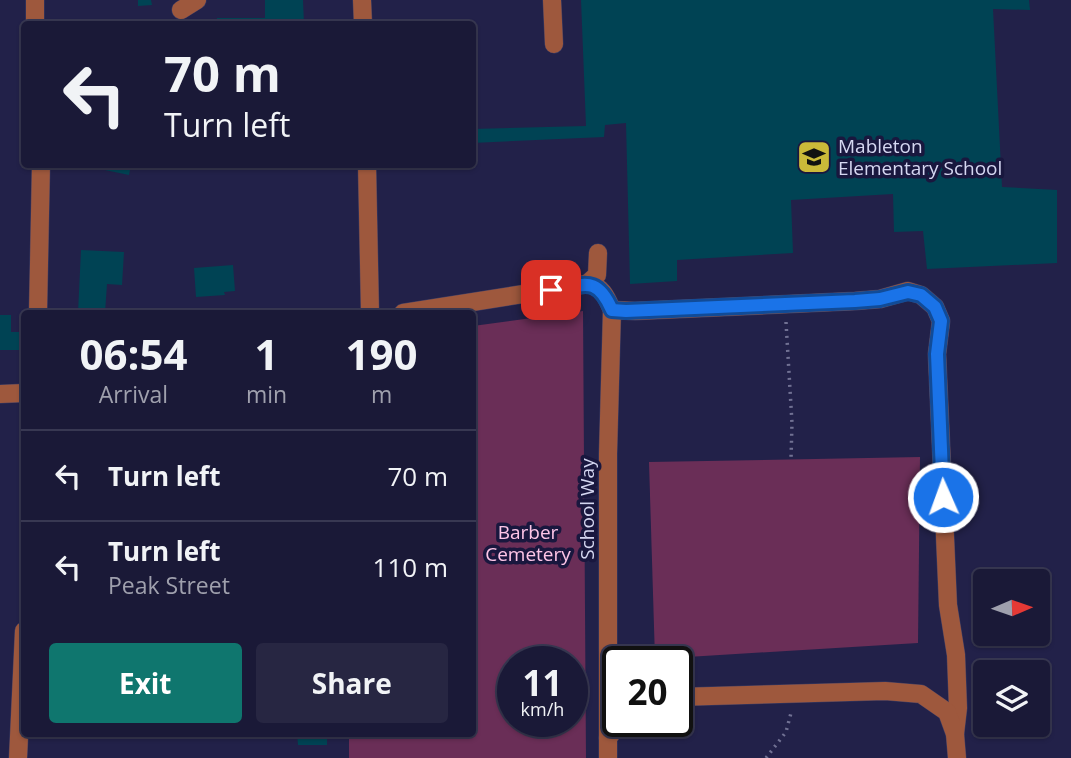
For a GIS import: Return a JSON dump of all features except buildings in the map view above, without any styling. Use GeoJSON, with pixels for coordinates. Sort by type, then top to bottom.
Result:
{"type":"FeatureCollection","features":[{"type":"Feature","properties":{"kind":"street"},"geometry":{"type":"LineString","coordinates":[[35,0],[35,21]]}},
{"type":"Feature","properties":{"kind":"street"},"geometry":{"type":"LineString","coordinates":[[181,10],[197,0]]}},
{"type":"Feature","properties":{"kind":"street"},"geometry":{"type":"LineString","coordinates":[[362,0],[363,21]]}},
{"type":"Feature","properties":{"kind":"street"},"geometry":{"type":"LineString","coordinates":[[552,0],[554,44]]}},
{"type":"Feature","properties":{"kind":"street"},"geometry":{"type":"LineString","coordinates":[[38,310],[41,168]]}},
{"type":"Feature","properties":{"kind":"street"},"geometry":{"type":"LineString","coordinates":[[367,168],[370,310]]}},
{"type":"Feature","properties":{"kind":"street"},"geometry":{"type":"LineString","coordinates":[[591,285],[597,275],[598,253]]}},
{"type":"Feature","properties":{"kind":"street"},"geometry":{"type":"LineString","coordinates":[[423,310],[591,285],[605,294],[612,310],[635,311],[880,299],[908,292],[921,295],[935,307],[941,321],[937,354],[948,605],[956,655],[957,758]]}},
{"type":"Feature","properties":{"kind":"street","name":"School Way"},"geometry":{"type":"LineString","coordinates":[[608,758],[608,454],[612,310]]}},
{"type":"Feature","properties":{"kind":"street"},"geometry":{"type":"LineString","coordinates":[[0,394],[21,393]]}},
{"type":"Feature","properties":{"kind":"street"},"geometry":{"type":"LineString","coordinates":[[608,638],[611,646]]}},
{"type":"Feature","properties":{"kind":"street"},"geometry":{"type":"LineString","coordinates":[[693,697],[885,691],[921,694],[947,712],[955,734]]}},
{"type":"Feature","properties":{"kind":"street"},"geometry":{"type":"LineString","coordinates":[[18,758],[21,694]]}},
{"type":"Feature","properties":{"kind":"path"},"geometry":{"type":"LineString","coordinates":[[785,303],[792,423],[791,459]]}},
{"type":"Feature","properties":{"kind":"path"},"geometry":{"type":"LineString","coordinates":[[766,758],[786,732],[792,711]]}},
{"type":"Feature","properties":{"kind":"green space","name":"Barber Cemetery"},"geometry":{"type":"Polygon","coordinates":[[[583,311],[585,646],[497,646],[497,737],[586,737],[586,758],[349,758],[349,737],[476,737],[476,326],[583,311]]]}},
{"type":"Feature","properties":{"kind":"green space"},"geometry":{"type":"Polygon","coordinates":[[[920,457],[918,643],[693,657],[693,646],[655,646],[649,462],[920,457]]]}},
{"type":"Feature","properties":{"kind":"place","name":"Mableton Elementary School"},"geometry":{"type":"Point","coordinates":[814,157]}},
{"type":"Feature","properties":{"kind":"route"},"geometry":{"type":"LineString","coordinates":[[551,290],[596,285],[605,294],[612,310],[626,311],[855,301],[880,299],[908,292],[921,295],[935,307],[941,321],[937,354],[943,497]]}}]}
